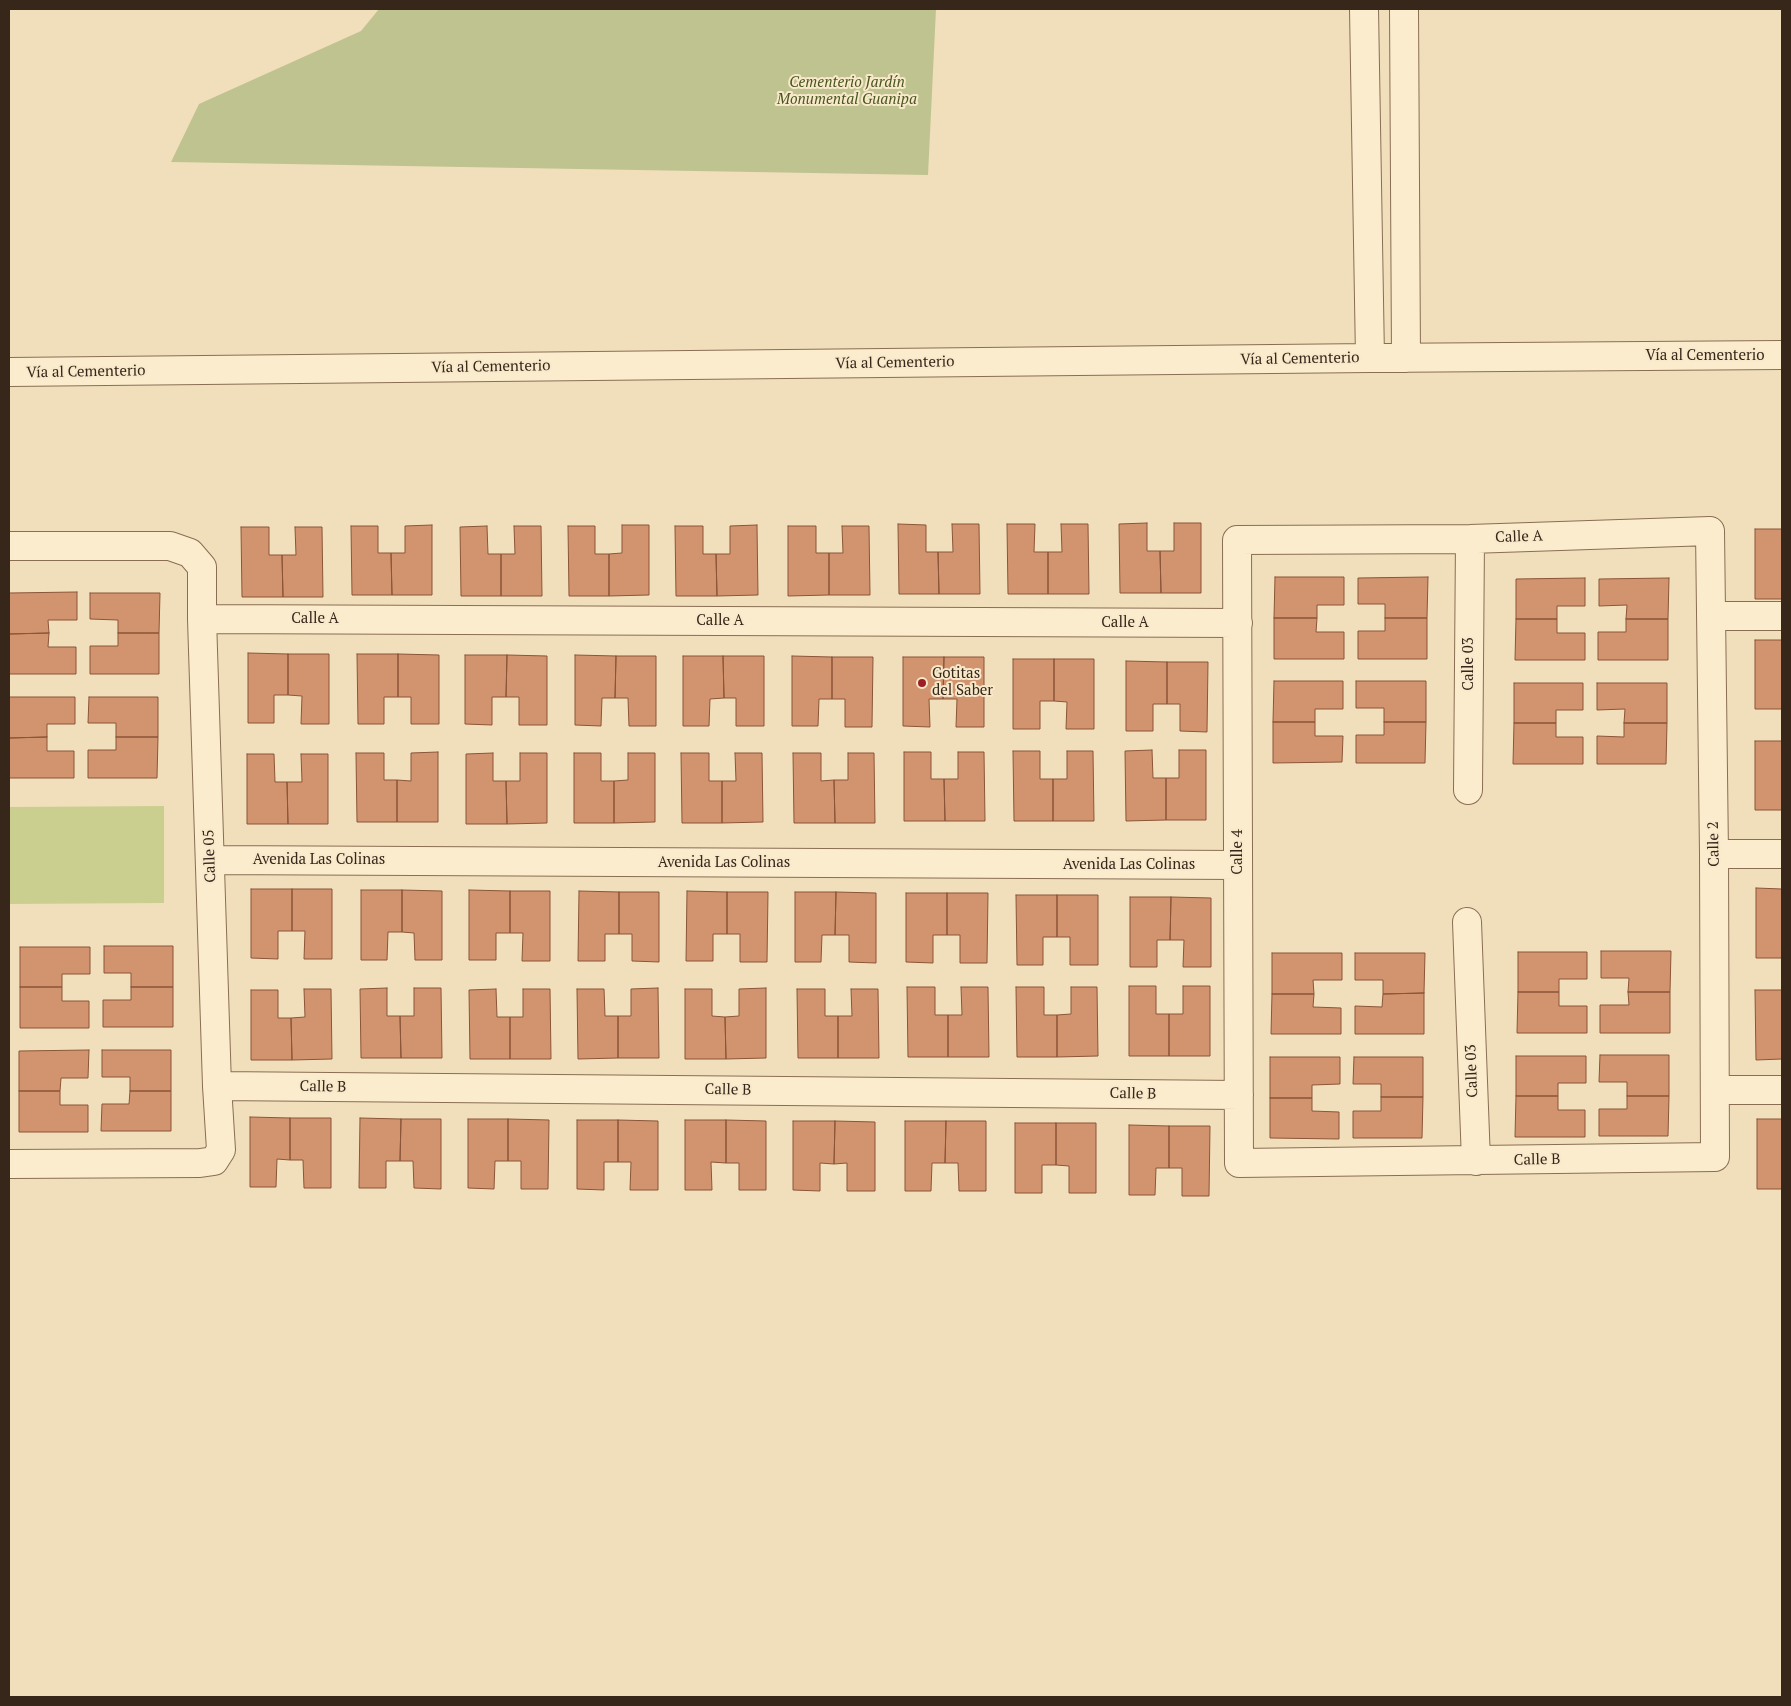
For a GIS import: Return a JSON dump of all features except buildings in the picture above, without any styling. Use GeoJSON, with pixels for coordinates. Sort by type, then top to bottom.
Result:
{"type":"FeatureCollection","features":[{"type":"Feature","properties":{"kind":"street"},"geometry":{"type":"LineString","coordinates":[[1364,9],[1370,358]]}},
{"type":"Feature","properties":{"kind":"street"},"geometry":{"type":"LineString","coordinates":[[1404,9],[1406,358]]}},
{"type":"Feature","properties":{"kind":"street","name":"Vía al Cementerio"},"geometry":{"type":"LineString","coordinates":[[9,372],[1782,355]]}},
{"type":"Feature","properties":{"kind":"street","name":"Calle A"},"geometry":{"type":"LineString","coordinates":[[1237,540],[1470,538],[1710,531]]}},
{"type":"Feature","properties":{"kind":"street","name":"Calle 2"},"geometry":{"type":"LineString","coordinates":[[1710,531],[1716,1090],[1715,1157]]}},
{"type":"Feature","properties":{"kind":"street","name":"Calle 03"},"geometry":{"type":"LineString","coordinates":[[1468,790],[1470,538]]}},
{"type":"Feature","properties":{"kind":"street","name":"Calle 4"},"geometry":{"type":"LineString","coordinates":[[1237,540],[1239,1163]]}},
{"type":"Feature","properties":{"kind":"street","name":"Calle 05"},"geometry":{"type":"LineString","coordinates":[[9,546],[170,546],[190,553],[202,567],[202,619],[217,1086],[221,1150],[214,1161],[200,1163],[9,1164]]}},
{"type":"Feature","properties":{"kind":"street"},"geometry":{"type":"LineString","coordinates":[[1711,616],[1782,616]]}},
{"type":"Feature","properties":{"kind":"street","name":"Calle A"},"geometry":{"type":"LineString","coordinates":[[202,619],[1238,624]]}},
{"type":"Feature","properties":{"kind":"street"},"geometry":{"type":"LineString","coordinates":[[1714,854],[1782,854]]}},
{"type":"Feature","properties":{"kind":"street","name":"Avenida Las Colinas"},"geometry":{"type":"LineString","coordinates":[[210,860],[1238,865]]}},
{"type":"Feature","properties":{"kind":"street","name":"Calle 03"},"geometry":{"type":"LineString","coordinates":[[1467,922],[1476,1161]]}},
{"type":"Feature","properties":{"kind":"street","name":"Calle B"},"geometry":{"type":"LineString","coordinates":[[217,1086],[1239,1095]]}},
{"type":"Feature","properties":{"kind":"street"},"geometry":{"type":"LineString","coordinates":[[1716,1090],[1782,1090]]}},
{"type":"Feature","properties":{"kind":"street","name":"Calle B"},"geometry":{"type":"LineString","coordinates":[[1239,1163],[1715,1157]]}},
{"type":"Feature","properties":{"kind":"green space","name":"Cementerio Jardín Monumental Guanipa"},"geometry":{"type":"Polygon","coordinates":[[[379,9],[936,9],[928,175],[171,162],[199,104],[361,31],[379,9]]]}},
{"type":"Feature","properties":{"kind":"green space"},"geometry":{"type":"Polygon","coordinates":[[[164,806],[164,903],[9,904],[9,807],[164,806]]]}},
{"type":"Feature","properties":{"kind":"place","name":"Gotitas del Saber"},"geometry":{"type":"Point","coordinates":[922,683]}}]}
